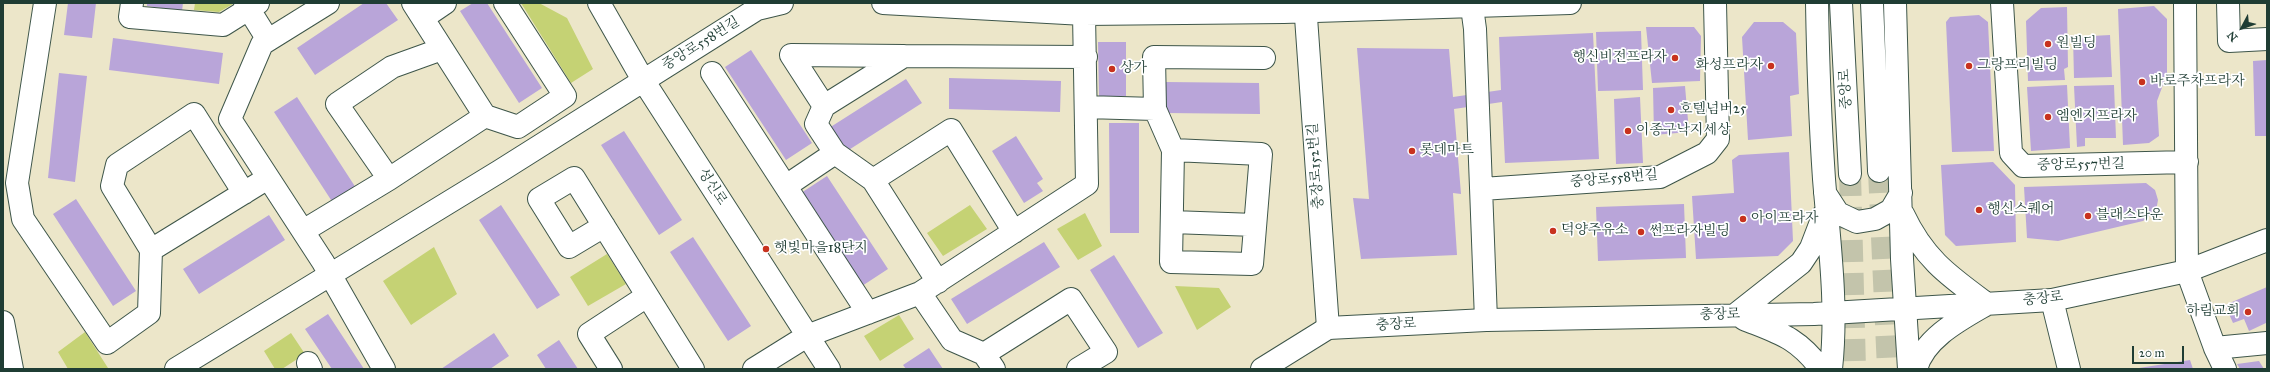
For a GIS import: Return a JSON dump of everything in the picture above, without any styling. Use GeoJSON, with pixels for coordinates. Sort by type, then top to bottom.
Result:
{"type":"FeatureCollection","features":[{"type":"Feature","properties":{"kind":"street"},"geometry":{"type":"LineString","coordinates":[[45,3],[17,183],[23,219],[107,343],[149,313],[151,250],[112,186],[116,165],[194,114],[244,193]]}},
{"type":"Feature","properties":{"kind":"street"},"geometry":{"type":"LineString","coordinates":[[132,3],[130,17],[223,25],[251,5],[268,40]]}},
{"type":"Feature","properties":{"kind":"street"},"geometry":{"type":"LineString","coordinates":[[328,3],[262,44],[230,118],[330,275],[384,369]]}},
{"type":"Feature","properties":{"kind":"street"},"geometry":{"type":"LineString","coordinates":[[445,3],[418,10],[485,116],[518,127],[565,96],[505,3]]}},
{"type":"Feature","properties":{"kind":"street","name":"성신로"},"geometry":{"type":"LineString","coordinates":[[599,3],[643,80],[829,369]]}},
{"type":"Feature","properties":{"kind":"street","name":"중앙로558번길"},"geometry":{"type":"LineString","coordinates":[[176,369],[330,275],[757,9],[782,3]]}},
{"type":"Feature","properties":{"kind":"street"},"geometry":{"type":"LineString","coordinates":[[883,3],[1084,14],[1305,7],[1472,7],[1570,3]]}},
{"type":"Feature","properties":{"kind":"street","name":"중앙로558번길"},"geometry":{"type":"LineString","coordinates":[[1482,189],[1660,177],[1706,153],[1718,140],[1715,3]]}},
{"type":"Feature","properties":{"kind":"street"},"geometry":{"type":"LineString","coordinates":[[1817,3],[1819,114],[1832,261],[1834,312],[1831,369]]}},
{"type":"Feature","properties":{"kind":"street","name":"중앙로"},"geometry":{"type":"LineString","coordinates":[[1841,3],[1850,174]]}},
{"type":"Feature","properties":{"kind":"street","name":"중앙로"},"geometry":{"type":"LineString","coordinates":[[1872,3],[1879,171]]}},
{"type":"Feature","properties":{"kind":"street"},"geometry":{"type":"LineString","coordinates":[[1895,3],[1908,369]]}},
{"type":"Feature","properties":{"kind":"street","name":"중앙로557번길"},"geometry":{"type":"LineString","coordinates":[[2002,3],[2011,153],[2022,166],[2187,162]]}},
{"type":"Feature","properties":{"kind":"street"},"geometry":{"type":"LineString","coordinates":[[2185,3],[2187,271],[2214,348],[2225,369]]}},
{"type":"Feature","properties":{"kind":"street"},"geometry":{"type":"LineString","coordinates":[[2228,3],[2229,41],[2267,39]]}},
{"type":"Feature","properties":{"kind":"street","name":"충장로152번길"},"geometry":{"type":"LineString","coordinates":[[1305,7],[1328,328]]}},
{"type":"Feature","properties":{"kind":"street"},"geometry":{"type":"LineString","coordinates":[[1472,7],[1475,29],[1486,320]]}},
{"type":"Feature","properties":{"kind":"street"},"geometry":{"type":"LineString","coordinates":[[754,369],[807,336],[920,293],[1087,184],[1086,57],[1084,14]]}},
{"type":"Feature","properties":{"kind":"street"},"geometry":{"type":"LineString","coordinates":[[389,179],[337,104],[392,67],[442,49]]}},
{"type":"Feature","properties":{"kind":"street"},"geometry":{"type":"LineString","coordinates":[[824,106],[791,55],[1086,57]]}},
{"type":"Feature","properties":{"kind":"street"},"geometry":{"type":"LineString","coordinates":[[904,56],[824,106],[816,124],[835,153],[873,180],[938,282]]}},
{"type":"Feature","properties":{"kind":"street"},"geometry":{"type":"LineString","coordinates":[[1173,150],[1261,154],[1252,264],[1171,262],[1173,150],[1155,109],[1154,58],[1264,58]]}},
{"type":"Feature","properties":{"kind":"street"},"geometry":{"type":"LineString","coordinates":[[712,73],[868,313]]}},
{"type":"Feature","properties":{"kind":"street"},"geometry":{"type":"LineString","coordinates":[[1086,107],[1155,109]]}},
{"type":"Feature","properties":{"kind":"street"},"geometry":{"type":"LineString","coordinates":[[302,231],[389,179],[485,116]]}},
{"type":"Feature","properties":{"kind":"street"},"geometry":{"type":"LineString","coordinates":[[873,180],[951,130],[1014,232]]}},
{"type":"Feature","properties":{"kind":"street"},"geometry":{"type":"LineString","coordinates":[[786,186],[835,153]]}},
{"type":"Feature","properties":{"kind":"street"},"geometry":{"type":"LineString","coordinates":[[151,250],[268,178]]}},
{"type":"Feature","properties":{"kind":"street"},"geometry":{"type":"LineString","coordinates":[[1826,200],[1838,213],[1857,222],[1875,219],[1891,210],[1901,201]]}},
{"type":"Feature","properties":{"kind":"street"},"geometry":{"type":"LineString","coordinates":[[1821,369],[1810,354],[1791,338],[1735,315],[1801,263],[1811,248],[1826,200]]}},
{"type":"Feature","properties":{"kind":"street"},"geometry":{"type":"LineString","coordinates":[[1901,201],[1913,234],[1927,255],[1942,270],[1987,304],[1958,321],[1929,346],[1918,360],[1916,369]]}},
{"type":"Feature","properties":{"kind":"street"},"geometry":{"type":"LineString","coordinates":[[1172,222],[1255,224]]}},
{"type":"Feature","properties":{"kind":"street"},"geometry":{"type":"LineString","coordinates":[[604,226],[688,367]]}},
{"type":"Feature","properties":{"kind":"street","name":"충장로"},"geometry":{"type":"LineString","coordinates":[[1262,369],[1328,328],[1486,320],[1834,312],[2052,300],[2187,271],[2267,240]]}},
{"type":"Feature","properties":{"kind":"street"},"geometry":{"type":"LineString","coordinates":[[920,293],[952,340],[989,361],[1071,299],[1106,352],[1078,369]]}},
{"type":"Feature","properties":{"kind":"street"},"geometry":{"type":"LineString","coordinates":[[611,369],[589,334],[647,296]]}},
{"type":"Feature","properties":{"kind":"street"},"geometry":{"type":"LineString","coordinates":[[2052,300],[2069,369]]}},
{"type":"Feature","properties":{"kind":"street"},"geometry":{"type":"LineString","coordinates":[[3,322],[12,369]]}},
{"type":"Feature","properties":{"kind":"street"},"geometry":{"type":"LineString","coordinates":[[2214,348],[2267,343]]}},
{"type":"Feature","properties":{"kind":"green space"},"geometry":{"type":"Polygon","coordinates":[[[195,3],[233,4],[219,12],[194,10],[195,3]]]}},
{"type":"Feature","properties":{"kind":"green space"},"geometry":{"type":"Polygon","coordinates":[[[521,3],[539,3],[567,18],[593,69],[571,83],[521,3]]]}},
{"type":"Feature","properties":{"kind":"green space"},"geometry":{"type":"Polygon","coordinates":[[[970,205],[987,229],[943,256],[927,233],[970,205]]]}},
{"type":"Feature","properties":{"kind":"green space"},"geometry":{"type":"Polygon","coordinates":[[[1085,213],[1102,246],[1078,260],[1057,229],[1085,213]]]}},
{"type":"Feature","properties":{"kind":"green space"},"geometry":{"type":"Polygon","coordinates":[[[434,247],[457,294],[411,325],[383,281],[434,247]]]}},
{"type":"Feature","properties":{"kind":"green space"},"geometry":{"type":"Polygon","coordinates":[[[607,254],[626,284],[588,306],[570,277],[607,254]]]}},
{"type":"Feature","properties":{"kind":"green space"},"geometry":{"type":"Polygon","coordinates":[[[1175,286],[1219,288],[1231,307],[1197,330],[1175,286]]]}},
{"type":"Feature","properties":{"kind":"green space"},"geometry":{"type":"Polygon","coordinates":[[[899,315],[914,339],[880,361],[864,336],[899,315]]]}},
{"type":"Feature","properties":{"kind":"green space"},"geometry":{"type":"Polygon","coordinates":[[[85,332],[108,368],[107,369],[68,369],[58,352],[85,332]]]}},
{"type":"Feature","properties":{"kind":"green space"},"geometry":{"type":"Polygon","coordinates":[[[291,333],[305,354],[282,369],[275,369],[264,351],[291,333]]]}},
{"type":"Feature","properties":{"kind":"building"},"geometry":{"type":"Polygon","coordinates":[[[68,3],[96,3],[92,38],[64,35],[68,3]]]}},
{"type":"Feature","properties":{"kind":"building"},"geometry":{"type":"Polygon","coordinates":[[[147,3],[183,3],[182,11],[147,6],[147,3]]]}},
{"type":"Feature","properties":{"kind":"building"},"geometry":{"type":"Polygon","coordinates":[[[364,3],[386,3],[398,20],[315,75],[297,48],[364,3]]]}},
{"type":"Feature","properties":{"kind":"building"},"geometry":{"type":"Polygon","coordinates":[[[473,3],[487,3],[542,88],[519,103],[460,11],[473,3]]]}},
{"type":"Feature","properties":{"kind":"building","name":"바로주차프라자"},"geometry":{"type":"Polygon","coordinates":[[[2154,6],[2167,19],[2167,74],[2157,101],[2159,136],[2149,143],[2123,145],[2118,9],[2154,6]]]}},
{"type":"Feature","properties":{"kind":"building","name":"원빌딩"},"geometry":{"type":"Polygon","coordinates":[[[2067,7],[2068,67],[2064,69],[2065,80],[2028,81],[2026,21],[2041,8],[2067,7]]]}},
{"type":"Feature","properties":{"kind":"building","name":"그랑프리빌딩"},"geometry":{"type":"Polygon","coordinates":[[[1979,15],[1988,22],[1994,151],[1952,152],[1946,22],[1950,17],[1979,15]]]}},
{"type":"Feature","properties":{"kind":"building","name":"화성프라자"},"geometry":{"type":"Polygon","coordinates":[[[1754,22],[1783,22],[1796,33],[1799,94],[1790,96],[1792,136],[1748,140],[1742,37],[1754,22]]]}},
{"type":"Feature","properties":{"kind":"building","name":"행신비전프라자"},"geometry":{"type":"Polygon","coordinates":[[[1646,27],[1694,27],[1701,36],[1700,81],[1652,83],[1646,27]]]}},
{"type":"Feature","properties":{"kind":"building"},"geometry":{"type":"Polygon","coordinates":[[[1641,31],[1643,90],[1598,91],[1596,32],[1641,31]]]}},
{"type":"Feature","properties":{"kind":"building","name":"롯데마트"},"geometry":{"type":"Polygon","coordinates":[[[1593,33],[1599,159],[1505,163],[1502,102],[1454,109],[1461,194],[1453,193],[1457,255],[1361,259],[1353,198],[1369,199],[1357,48],[1449,49],[1453,97],[1501,90],[1499,37],[1593,33]]]}},
{"type":"Feature","properties":{"kind":"building"},"geometry":{"type":"Polygon","coordinates":[[[2110,35],[2112,77],[2074,78],[2073,37],[2110,35]]]}},
{"type":"Feature","properties":{"kind":"building"},"geometry":{"type":"Polygon","coordinates":[[[113,38],[223,53],[219,84],[109,70],[113,38]]]}},
{"type":"Feature","properties":{"kind":"building","name":"상가"},"geometry":{"type":"Polygon","coordinates":[[[1098,42],[1126,42],[1126,96],[1099,96],[1098,42]]]}},
{"type":"Feature","properties":{"kind":"building"},"geometry":{"type":"Polygon","coordinates":[[[751,50],[812,143],[786,160],[725,67],[751,50]]]}},
{"type":"Feature","properties":{"kind":"building"},"geometry":{"type":"Polygon","coordinates":[[[2267,60],[2267,136],[2255,136],[2253,61],[2267,60]]]}},
{"type":"Feature","properties":{"kind":"building"},"geometry":{"type":"Polygon","coordinates":[[[59,73],[87,76],[75,182],[48,178],[59,73]]]}},
{"type":"Feature","properties":{"kind":"building"},"geometry":{"type":"Polygon","coordinates":[[[949,78],[1061,81],[1060,112],[949,109],[949,78]]]}},
{"type":"Feature","properties":{"kind":"building"},"geometry":{"type":"Polygon","coordinates":[[[906,79],[922,103],[844,153],[829,128],[906,79]]]}},
{"type":"Feature","properties":{"kind":"building"},"geometry":{"type":"Polygon","coordinates":[[[1166,82],[1259,83],[1260,114],[1166,113],[1166,82]]]}},
{"type":"Feature","properties":{"kind":"building","name":"엠엔지프라자"},"geometry":{"type":"Polygon","coordinates":[[[2067,85],[2070,148],[2031,151],[2027,87],[2067,85]]]}},
{"type":"Feature","properties":{"kind":"building"},"geometry":{"type":"Polygon","coordinates":[[[2114,85],[2116,138],[2085,138],[2085,146],[2077,147],[2074,86],[2114,85]]]}},
{"type":"Feature","properties":{"kind":"building","name":"호텔넘버25"},"geometry":{"type":"Polygon","coordinates":[[[1685,86],[1689,132],[1654,135],[1653,88],[1685,86]]]}},
{"type":"Feature","properties":{"kind":"building"},"geometry":{"type":"Polygon","coordinates":[[[297,97],[356,188],[333,203],[274,112],[297,97]]]}},
{"type":"Feature","properties":{"kind":"building","name":"이종구낙지세상"},"geometry":{"type":"Polygon","coordinates":[[[1640,97],[1643,163],[1616,164],[1614,99],[1640,97]]]}},
{"type":"Feature","properties":{"kind":"building"},"geometry":{"type":"Polygon","coordinates":[[[1109,123],[1139,123],[1139,233],[1110,233],[1109,123]]]}},
{"type":"Feature","properties":{"kind":"building"},"geometry":{"type":"Polygon","coordinates":[[[624,131],[682,220],[659,235],[601,145],[624,131]]]}},
{"type":"Feature","properties":{"kind":"building"},"geometry":{"type":"Polygon","coordinates":[[[1016,136],[1043,179],[1037,183],[1043,191],[1024,203],[992,151],[1016,136]]]}},
{"type":"Feature","properties":{"kind":"building","name":"아이프라자"},"geometry":{"type":"Polygon","coordinates":[[[1789,152],[1793,241],[1778,256],[1696,259],[1692,196],[1734,193],[1732,160],[1739,155],[1789,152]]]}},
{"type":"Feature","properties":{"kind":"building","name":"행신스퀘어"},"geometry":{"type":"Polygon","coordinates":[[[1993,162],[2015,185],[2016,242],[1956,246],[1945,235],[1941,165],[1993,162]]]}},
{"type":"Feature","properties":{"kind":"building"},"geometry":{"type":"Polygon","coordinates":[[[827,176],[888,269],[862,286],[801,193],[827,176]]]}},
{"type":"Feature","properties":{"kind":"building","name":"블래스타운"},"geometry":{"type":"Polygon","coordinates":[[[2146,183],[2155,190],[2158,200],[2156,211],[2143,221],[2058,241],[2027,238],[2024,187],[2146,183]]]}},
{"type":"Feature","properties":{"kind":"building"},"geometry":{"type":"Polygon","coordinates":[[[76,199],[136,291],[113,306],[53,214],[76,199]]]}},
{"type":"Feature","properties":{"kind":"building","name":"썬프라자빌딩"},"geometry":{"type":"Polygon","coordinates":[[[1684,204],[1686,258],[1598,261],[1596,207],[1684,204]]]}},
{"type":"Feature","properties":{"kind":"building"},"geometry":{"type":"Polygon","coordinates":[[[501,205],[560,295],[537,309],[479,220],[501,205]]]}},
{"type":"Feature","properties":{"kind":"building"},"geometry":{"type":"Polygon","coordinates":[[[269,215],[285,240],[199,294],[183,269],[269,215]]]}},
{"type":"Feature","properties":{"kind":"building"},"geometry":{"type":"Polygon","coordinates":[[[693,237],[751,326],[728,341],[670,252],[693,237]]]}},
{"type":"Feature","properties":{"kind":"building"},"geometry":{"type":"Polygon","coordinates":[[[1044,242],[1060,267],[967,324],[951,299],[1044,242]]]}},
{"type":"Feature","properties":{"kind":"building"},"geometry":{"type":"Polygon","coordinates":[[[1114,255],[1163,333],[1138,348],[1090,270],[1114,255]]]}},
{"type":"Feature","properties":{"kind":"building","name":"하림교회"},"geometry":{"type":"Polygon","coordinates":[[[2267,287],[2267,326],[2266,323],[2249,331],[2244,319],[2233,323],[2225,305],[2267,287]]]}},
{"type":"Feature","properties":{"kind":"building"},"geometry":{"type":"Polygon","coordinates":[[[328,314],[364,369],[332,369],[305,329],[328,314]]]}},
{"type":"Feature","properties":{"kind":"building"},"geometry":{"type":"Polygon","coordinates":[[[494,333],[509,356],[490,369],[441,369],[494,333]]]}},
{"type":"Feature","properties":{"kind":"building"},"geometry":{"type":"Polygon","coordinates":[[[559,340],[578,369],[546,369],[537,355],[559,340]]]}},
{"type":"Feature","properties":{"kind":"building"},"geometry":{"type":"Polygon","coordinates":[[[929,348],[943,369],[906,369],[903,365],[929,348]]]}},
{"type":"Feature","properties":{"kind":"building"},"geometry":{"type":"Polygon","coordinates":[[[2190,360],[2193,369],[2139,369],[2139,368],[2190,360]]]}},
{"type":"Feature","properties":{"kind":"building"},"geometry":{"type":"Polygon","coordinates":[[[2259,361],[2264,369],[2240,369],[2237,364],[2259,361]]]}},
{"type":"Feature","properties":{"kind":"tunnel"},"geometry":{"type":"LineString","coordinates":[[1879,171],[1888,369]]}},
{"type":"Feature","properties":{"kind":"tunnel"},"geometry":{"type":"LineString","coordinates":[[1850,174],[1855,369]]}},
{"type":"Feature","properties":{"kind":"place","name":"원빌딩"},"geometry":{"type":"Point","coordinates":[2048,44]}},
{"type":"Feature","properties":{"kind":"place","name":"행신비전프라자"},"geometry":{"type":"Point","coordinates":[1675,58]}},
{"type":"Feature","properties":{"kind":"place","name":"화성프라자"},"geometry":{"type":"Point","coordinates":[1771,66]}},
{"type":"Feature","properties":{"kind":"place","name":"그랑프리빌딩"},"geometry":{"type":"Point","coordinates":[1969,66]}},
{"type":"Feature","properties":{"kind":"place","name":"상가"},"geometry":{"type":"Point","coordinates":[1112,69]}},
{"type":"Feature","properties":{"kind":"place","name":"바로주차프라자"},"geometry":{"type":"Point","coordinates":[2142,82]}},
{"type":"Feature","properties":{"kind":"place","name":"호텔넘버25"},"geometry":{"type":"Point","coordinates":[1671,110]}},
{"type":"Feature","properties":{"kind":"place","name":"엠엔지프라자"},"geometry":{"type":"Point","coordinates":[2048,117]}},
{"type":"Feature","properties":{"kind":"place","name":"이종구낙지세상"},"geometry":{"type":"Point","coordinates":[1628,131]}},
{"type":"Feature","properties":{"kind":"place","name":"롯데마트"},"geometry":{"type":"Point","coordinates":[1412,151]}},
{"type":"Feature","properties":{"kind":"place","name":"행신스퀘어"},"geometry":{"type":"Point","coordinates":[1979,210]}},
{"type":"Feature","properties":{"kind":"place","name":"블래스타운"},"geometry":{"type":"Point","coordinates":[2088,216]}},
{"type":"Feature","properties":{"kind":"place","name":"아이프라자"},"geometry":{"type":"Point","coordinates":[1743,219]}},
{"type":"Feature","properties":{"kind":"place","name":"덕양주유소"},"geometry":{"type":"Point","coordinates":[1553,231]}},
{"type":"Feature","properties":{"kind":"place","name":"썬프라자빌딩"},"geometry":{"type":"Point","coordinates":[1641,232]}},
{"type":"Feature","properties":{"kind":"place","name":"햇빛마을18단지"},"geometry":{"type":"Point","coordinates":[766,249]}},
{"type":"Feature","properties":{"kind":"place","name":"하림교회"},"geometry":{"type":"Point","coordinates":[2248,312]}}]}
